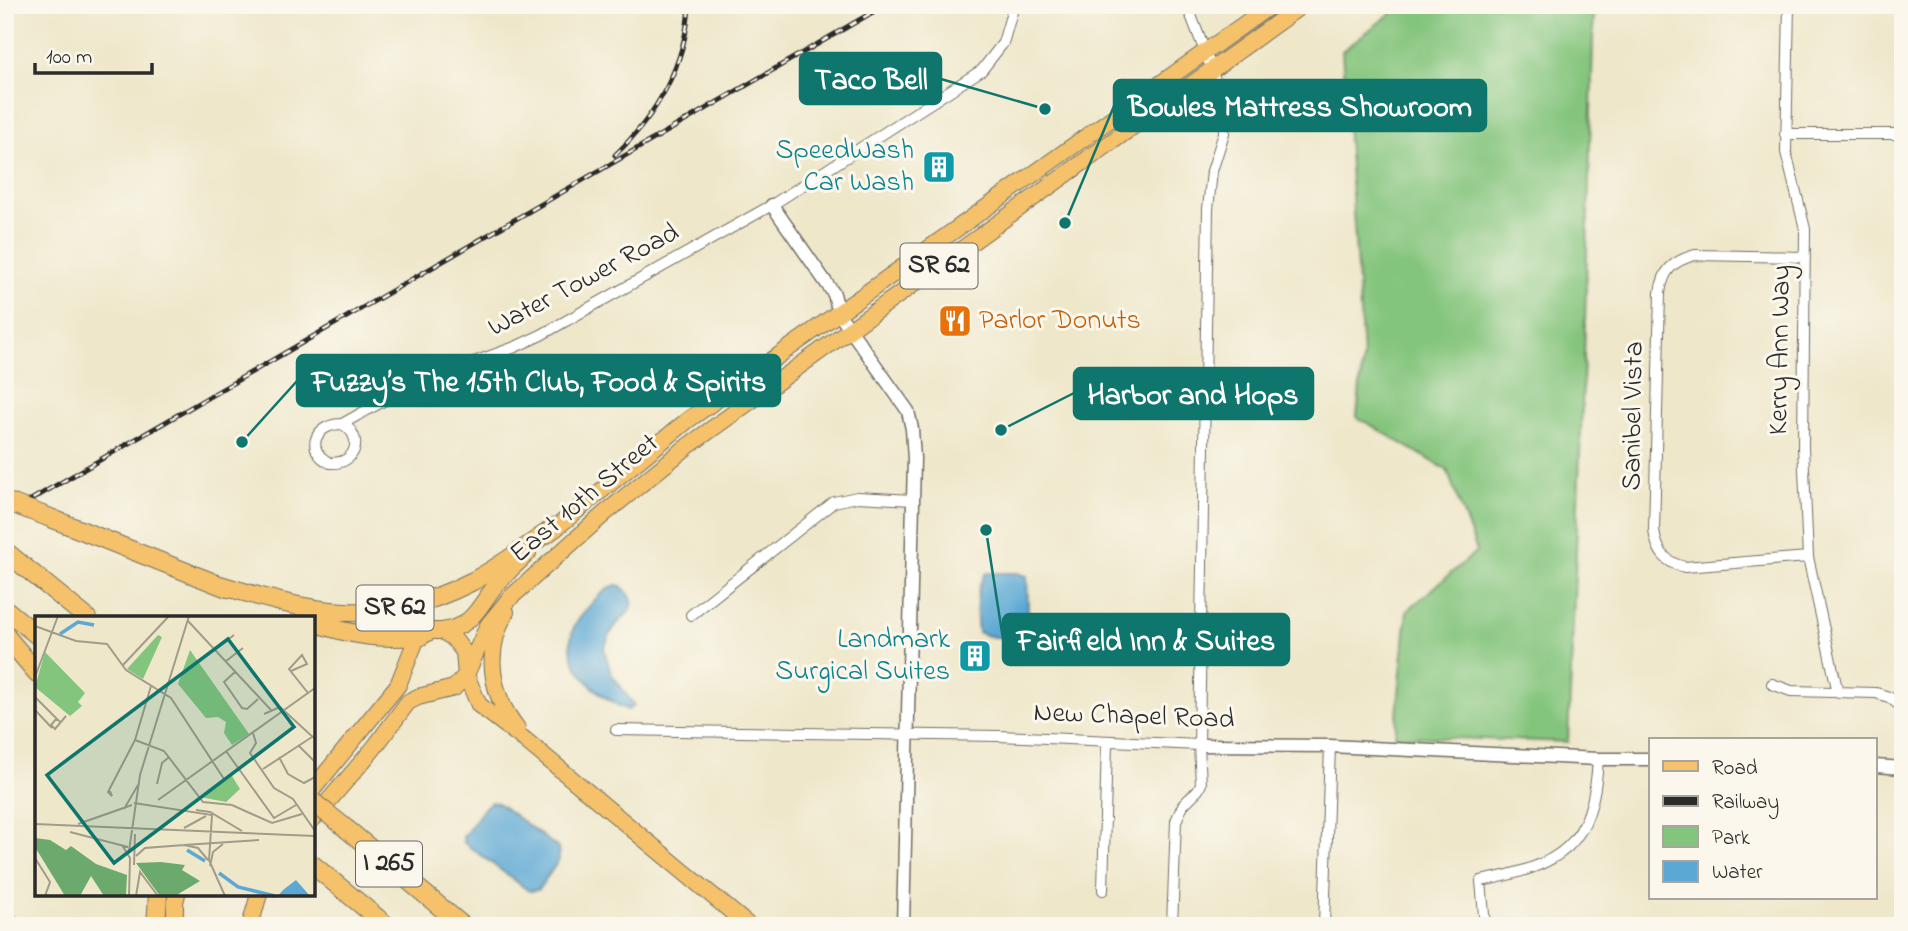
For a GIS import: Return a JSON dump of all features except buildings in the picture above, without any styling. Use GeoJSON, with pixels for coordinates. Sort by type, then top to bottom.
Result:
{"type":"FeatureCollection","features":[{"type":"Feature","properties":{"kind":"highway","name":"SR 62"},"geometry":{"type":"LineString","coordinates":[[5,501],[217,584],[316,611],[350,613],[396,608],[435,597],[470,582],[556,527]]}},
{"type":"Feature","properties":{"kind":"highway"},"geometry":{"type":"LineString","coordinates":[[7,553],[85,616]]}},
{"type":"Feature","properties":{"kind":"highway"},"geometry":{"type":"LineString","coordinates":[[217,584],[297,616]]}},
{"type":"Feature","properties":{"kind":"highway"},"geometry":{"type":"LineString","coordinates":[[5,609],[35,633]]}},
{"type":"Feature","properties":{"kind":"highway"},"geometry":{"type":"LineString","coordinates":[[315,623],[358,636],[420,636]]}},
{"type":"Feature","properties":{"kind":"highway"},"geometry":{"type":"LineString","coordinates":[[5,635],[35,671]]}},
{"type":"Feature","properties":{"kind":"highway","name":"I 265"},"geometry":{"type":"LineString","coordinates":[[315,804],[463,926]]}},
{"type":"Feature","properties":{"kind":"highway","name":"I 265"},"geometry":{"type":"LineString","coordinates":[[315,866],[387,926]]}},
{"type":"Feature","properties":{"kind":"highway"},"geometry":{"type":"LineString","coordinates":[[156,926],[158,896]]}},
{"type":"Feature","properties":{"kind":"highway"},"geometry":{"type":"LineString","coordinates":[[430,899],[473,926]]}},
{"type":"Feature","properties":{"kind":"main road","name":"SR 62"},"geometry":{"type":"LineString","coordinates":[[556,527],[688,420],[1271,5]]}},
{"type":"Feature","properties":{"kind":"main road","name":"East 10th Street"},"geometry":{"type":"LineString","coordinates":[[469,669],[488,625],[504,604],[604,514],[678,454],[1302,5]]}},
{"type":"Feature","properties":{"kind":"main road","name":"East 10th Street"},"geometry":{"type":"LineString","coordinates":[[420,636],[431,631],[459,627],[471,619],[504,577],[556,527]]}},
{"type":"Feature","properties":{"kind":"main road"},"geometry":{"type":"LineString","coordinates":[[522,586],[498,629],[492,662],[498,698],[503,710],[525,740]]}},
{"type":"Feature","properties":{"kind":"main road"},"geometry":{"type":"LineString","coordinates":[[442,631],[461,647],[479,705],[525,740],[748,926]]}},
{"type":"Feature","properties":{"kind":"main road"},"geometry":{"type":"LineString","coordinates":[[315,787],[389,697],[404,673],[412,646],[420,636]]}},
{"type":"Feature","properties":{"kind":"main road"},"geometry":{"type":"LineString","coordinates":[[315,817],[374,748],[408,702],[418,696],[454,688],[469,669]]}},
{"type":"Feature","properties":{"kind":"main road"},"geometry":{"type":"LineString","coordinates":[[173,923],[176,896]]}},
{"type":"Feature","properties":{"kind":"main road"},"geometry":{"type":"LineString","coordinates":[[250,926],[258,896]]}},
{"type":"Feature","properties":{"kind":"street","name":"Water Tower Road"},"geometry":{"type":"LineString","coordinates":[[342,424],[350,428],[355,435],[354,450],[351,457],[344,462],[330,463],[319,455],[315,441],[318,433],[325,427],[342,424],[412,385],[533,339],[772,205],[982,70],[1003,43],[1014,5]]}},
{"type":"Feature","properties":{"kind":"street"},"geometry":{"type":"LineString","coordinates":[[1172,926],[1176,821],[1183,805],[1201,784],[1199,745],[1208,209],[1212,171],[1225,120],[1220,94],[1187,5]]}},
{"type":"Feature","properties":{"kind":"street","name":"Kerry Ann Way"},"geometry":{"type":"LineString","coordinates":[[1788,5],[1785,134],[1787,162],[1805,229],[1803,447],[1808,557],[1838,693]]}},
{"type":"Feature","properties":{"kind":"street"},"geometry":{"type":"LineString","coordinates":[[1785,134],[1903,134]]}},
{"type":"Feature","properties":{"kind":"street"},"geometry":{"type":"LineString","coordinates":[[772,205],[834,294],[839,314],[908,411],[912,429],[913,500],[902,926]]}},
{"type":"Feature","properties":{"kind":"street","name":"Sanibel Vista"},"geometry":{"type":"LineString","coordinates":[[1805,257],[1695,255],[1681,259],[1665,273],[1660,293],[1654,531],[1660,552],[1676,565],[1685,567],[1808,557]]}},
{"type":"Feature","properties":{"kind":"street"},"geometry":{"type":"LineString","coordinates":[[691,615],[834,502],[857,497],[913,500]]}},
{"type":"Feature","properties":{"kind":"street"},"geometry":{"type":"LineString","coordinates":[[1772,684],[1791,691],[1876,693],[1889,697],[1903,708]]}},
{"type":"Feature","properties":{"kind":"street","name":"New Chapel Road"},"geometry":{"type":"LineString","coordinates":[[616,730],[907,734],[1107,743],[1330,746],[1649,759]]}},
{"type":"Feature","properties":{"kind":"street"},"geometry":{"type":"LineString","coordinates":[[1103,890],[1107,743]]}},
{"type":"Feature","properties":{"kind":"street"},"geometry":{"type":"LineString","coordinates":[[1324,926],[1330,746]]}},
{"type":"Feature","properties":{"kind":"street"},"geometry":{"type":"LineString","coordinates":[[1485,926],[1482,881],[1539,867],[1572,842],[1588,817],[1598,759]]}},
{"type":"Feature","properties":{"kind":"street"},"geometry":{"type":"LineString","coordinates":[[1876,766],[1903,768]]}},
{"type":"Feature","properties":{"kind":"green space"},"geometry":{"type":"Polygon","coordinates":[[[1402,5],[1594,5],[1584,358],[1568,742],[1395,736],[1407,611],[1477,551],[1447,470],[1357,417],[1363,355],[1342,51],[1402,5]]]}},
{"type":"Feature","properties":{"kind":"water"},"geometry":{"type":"Polygon","coordinates":[[[986,573],[1017,573],[1027,576],[1028,610],[1023,633],[1013,637],[1001,637],[978,632],[978,593],[986,573]]]}},
{"type":"Feature","properties":{"kind":"water"},"geometry":{"type":"Polygon","coordinates":[[[616,585],[628,593],[632,604],[628,613],[612,630],[604,649],[611,673],[634,705],[628,710],[605,697],[584,678],[572,654],[571,641],[576,623],[596,599],[616,585]]]}},
{"type":"Feature","properties":{"kind":"water"},"geometry":{"type":"Polygon","coordinates":[[[491,802],[498,803],[558,848],[559,860],[538,890],[529,891],[463,842],[463,837],[491,802]]]}},
{"type":"Feature","properties":{"kind":"railway"},"geometry":{"type":"LineString","coordinates":[[615,155],[644,123],[667,87],[682,48],[689,5]]}},
{"type":"Feature","properties":{"kind":"railway"},"geometry":{"type":"LineString","coordinates":[[5,515],[885,5]]}},
{"type":"Feature","properties":{"kind":"railway"},"geometry":{"type":"LineString","coordinates":[[5,909],[21,926]]}},
{"type":"Feature","properties":{"kind":"place","name":"Taco Bell"},"geometry":{"type":"Point","coordinates":[1045,109]}},
{"type":"Feature","properties":{"kind":"place","name":"SpeedWash Car Wash"},"geometry":{"type":"Point","coordinates":[939,167]}},
{"type":"Feature","properties":{"kind":"place","name":"Bowles Mattress Showroom"},"geometry":{"type":"Point","coordinates":[1065,223]}},
{"type":"Feature","properties":{"kind":"place","name":"Parlor Donuts"},"geometry":{"type":"Point","coordinates":[955,321]}},
{"type":"Feature","properties":{"kind":"place","name":"Harbor and Hops"},"geometry":{"type":"Point","coordinates":[1001,430]}},
{"type":"Feature","properties":{"kind":"place","name":"Fuzzy’s The 15th Club, Food & Spirits"},"geometry":{"type":"Point","coordinates":[242,442]}},
{"type":"Feature","properties":{"kind":"place","name":"Fairfield Inn & Suites"},"geometry":{"type":"Point","coordinates":[986,530]}},
{"type":"Feature","properties":{"kind":"place","name":"Landmark Surgical Suites"},"geometry":{"type":"Point","coordinates":[975,656]}}]}
